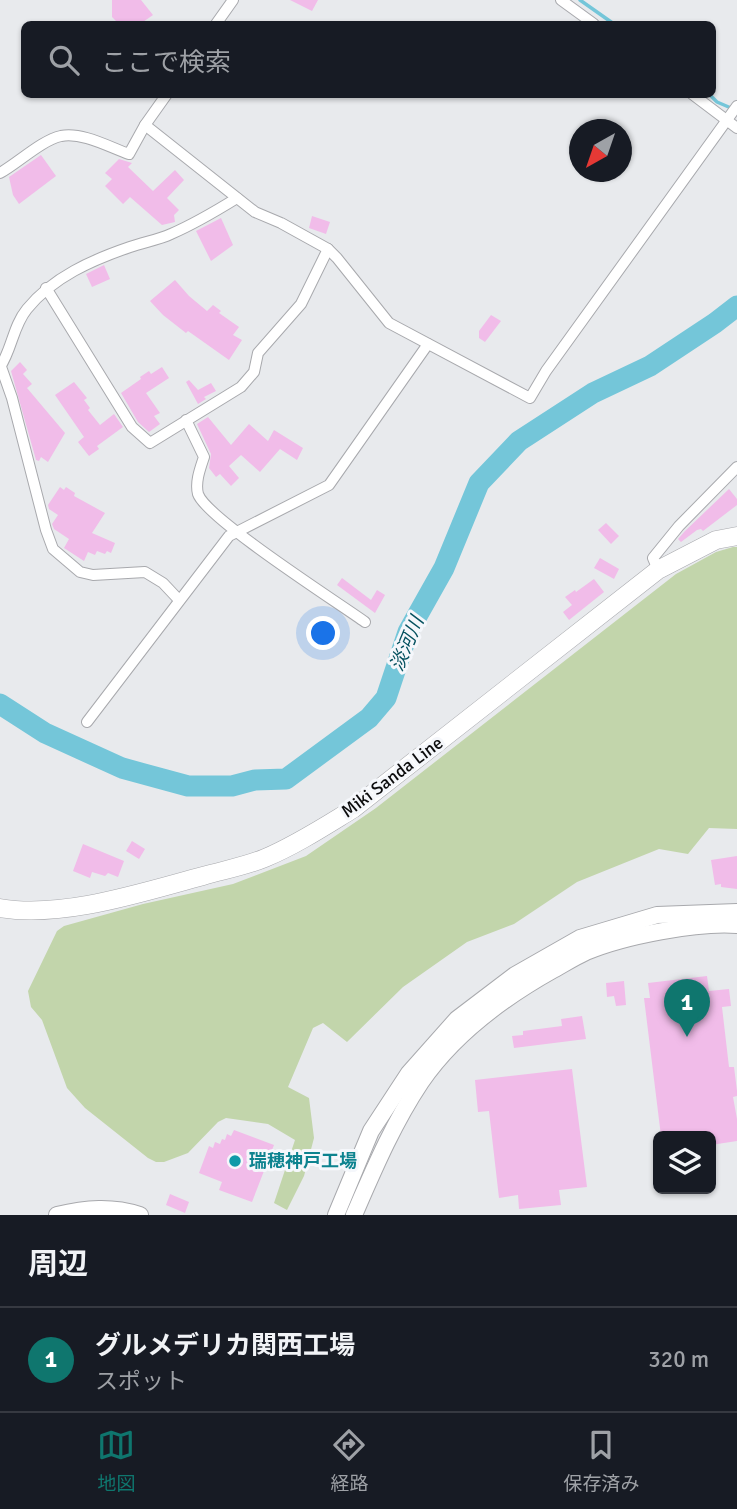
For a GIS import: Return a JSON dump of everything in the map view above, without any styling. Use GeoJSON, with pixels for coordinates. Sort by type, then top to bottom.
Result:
{"type":"FeatureCollection","features":[{"type":"Feature","properties":{"kind":"main road","name":"Miki Sanda Line"},"geometry":{"type":"LineString","coordinates":[[0,908],[17,911],[54,910],[127,895],[263,859],[353,809],[658,570],[716,540],[737,537]]}},
{"type":"Feature","properties":{"kind":"street"},"geometry":{"type":"LineString","coordinates":[[218,21],[233,0]]}},
{"type":"Feature","properties":{"kind":"street"},"geometry":{"type":"LineString","coordinates":[[566,2],[590,21]]}},
{"type":"Feature","properties":{"kind":"street"},"geometry":{"type":"LineString","coordinates":[[0,173],[52,139],[63,135],[87,138],[129,154],[164,98]]}},
{"type":"Feature","properties":{"kind":"street"},"geometry":{"type":"LineString","coordinates":[[700,98],[731,114],[737,128]]}},
{"type":"Feature","properties":{"kind":"street"},"geometry":{"type":"LineString","coordinates":[[145,125],[255,212],[281,223],[328,250],[389,323],[530,398],[546,371],[731,114]]}},
{"type":"Feature","properties":{"kind":"street"},"geometry":{"type":"LineString","coordinates":[[179,600],[163,583],[145,572],[93,575],[80,572],[53,549],[12,398],[0,365],[8,354],[18,322],[46,288],[71,272],[130,247],[170,235],[237,198]]}},
{"type":"Feature","properties":{"kind":"street"},"geometry":{"type":"LineString","coordinates":[[46,288],[132,427],[150,443],[241,387],[254,372],[258,353],[301,304],[328,250]]}},
{"type":"Feature","properties":{"kind":"street"},"geometry":{"type":"LineString","coordinates":[[87,722],[229,536],[329,485],[428,344]]}},
{"type":"Feature","properties":{"kind":"street"},"geometry":{"type":"LineString","coordinates":[[186,420],[204,457],[198,478],[198,494],[205,506],[237,533],[365,622]]}},
{"type":"Feature","properties":{"kind":"street"},"geometry":{"type":"LineString","coordinates":[[658,570],[653,558],[737,467]]}},
{"type":"Feature","properties":{"kind":"street"},"geometry":{"type":"LineString","coordinates":[[336,1215],[371,1131],[409,1073],[457,1019],[514,975],[580,938],[657,915],[737,912]]}},
{"type":"Feature","properties":{"kind":"street"},"geometry":{"type":"LineString","coordinates":[[354,1215],[388,1137],[422,1081],[476,1021],[524,986],[586,952],[659,931],[737,925]]}},
{"type":"Feature","properties":{"kind":"street"},"geometry":{"type":"LineString","coordinates":[[57,1215],[84,1209],[121,1209],[140,1215]]}},
{"type":"Feature","properties":{"kind":"green space"},"geometry":{"type":"Polygon","coordinates":[[[737,547],[737,829],[709,828],[688,854],[659,849],[577,882],[514,924],[467,942],[403,987],[347,1042],[323,1023],[313,1028],[288,1087],[309,1098],[314,1138],[304,1176],[287,1210],[274,1203],[295,1140],[268,1124],[226,1118],[218,1122],[188,1153],[164,1162],[156,1162],[85,1108],[67,1088],[42,1020],[31,1007],[28,991],[57,931],[64,926],[143,904],[233,884],[306,856],[376,808],[676,574],[716,552],[737,547]]]}},
{"type":"Feature","properties":{"kind":"building"},"geometry":{"type":"Polygon","coordinates":[[[112,0],[141,0],[153,15],[144,21],[116,21],[112,17],[112,0]]]}},
{"type":"Feature","properties":{"kind":"building"},"geometry":{"type":"Polygon","coordinates":[[[290,0],[318,0],[312,11],[290,0]]]}},
{"type":"Feature","properties":{"kind":"building"},"geometry":{"type":"Polygon","coordinates":[[[41,155],[56,176],[19,204],[13,195],[9,177],[41,155]]]}},
{"type":"Feature","properties":{"kind":"building"},"geometry":{"type":"Polygon","coordinates":[[[119,159],[132,163],[128,167],[153,191],[175,170],[184,180],[167,198],[179,210],[174,215],[175,222],[162,225],[130,197],[123,204],[105,186],[112,179],[105,173],[119,159]]]}},
{"type":"Feature","properties":{"kind":"building"},"geometry":{"type":"Polygon","coordinates":[[[312,216],[330,222],[326,234],[309,228],[312,216]]]}},
{"type":"Feature","properties":{"kind":"building"},"geometry":{"type":"Polygon","coordinates":[[[221,218],[233,245],[211,261],[196,231],[221,218]]]}},
{"type":"Feature","properties":{"kind":"building"},"geometry":{"type":"Polygon","coordinates":[[[104,265],[110,279],[92,287],[86,274],[104,265]]]}},
{"type":"Feature","properties":{"kind":"building"},"geometry":{"type":"Polygon","coordinates":[[[175,280],[207,311],[213,305],[221,311],[219,313],[239,327],[233,335],[242,340],[229,360],[188,331],[186,333],[150,301],[175,280]]]}},
{"type":"Feature","properties":{"kind":"building"},"geometry":{"type":"Polygon","coordinates":[[[491,315],[501,321],[485,342],[479,338],[479,331],[491,315]]]}},
{"type":"Feature","properties":{"kind":"building"},"geometry":{"type":"Polygon","coordinates":[[[20,362],[27,370],[23,374],[32,384],[27,388],[65,433],[48,462],[41,457],[39,461],[36,460],[11,371],[20,362]]]}},
{"type":"Feature","properties":{"kind":"building"},"geometry":{"type":"Polygon","coordinates":[[[162,367],[169,378],[146,393],[160,413],[154,416],[160,424],[149,432],[138,422],[121,393],[149,371],[151,374],[162,367]]]}},
{"type":"Feature","properties":{"kind":"building"},"geometry":{"type":"Polygon","coordinates":[[[189,380],[198,390],[211,383],[216,391],[204,397],[206,399],[198,404],[186,382],[189,380]]]}},
{"type":"Feature","properties":{"kind":"building"},"geometry":{"type":"Polygon","coordinates":[[[74,382],[87,398],[84,400],[90,408],[88,410],[100,425],[114,414],[123,427],[97,446],[99,449],[89,456],[78,442],[84,437],[55,395],[74,382]]]}},
{"type":"Feature","properties":{"kind":"building"},"geometry":{"type":"Polygon","coordinates":[[[208,417],[231,445],[249,424],[268,441],[274,430],[303,448],[297,460],[280,449],[260,472],[241,455],[229,466],[239,478],[231,486],[220,474],[216,477],[209,468],[211,454],[197,424],[208,417]]]}},
{"type":"Feature","properties":{"kind":"building"},"geometry":{"type":"Polygon","coordinates":[[[60,487],[64,490],[66,487],[75,493],[74,496],[105,513],[92,533],[115,543],[111,553],[97,551],[95,555],[88,552],[84,561],[64,548],[69,539],[54,529],[52,524],[58,515],[49,509],[48,505],[60,487]]]}},
{"type":"Feature","properties":{"kind":"building"},"geometry":{"type":"Polygon","coordinates":[[[729,489],[737,499],[737,505],[703,531],[697,530],[681,542],[678,539],[685,531],[729,489]]]}},
{"type":"Feature","properties":{"kind":"building"},"geometry":{"type":"Polygon","coordinates":[[[606,523],[619,536],[611,544],[598,530],[606,523]]]}},
{"type":"Feature","properties":{"kind":"building"},"geometry":{"type":"Polygon","coordinates":[[[600,558],[619,569],[614,579],[594,568],[600,558]]]}},
{"type":"Feature","properties":{"kind":"building"},"geometry":{"type":"Polygon","coordinates":[[[342,578],[371,600],[377,590],[385,595],[375,613],[337,585],[342,578]]]}},
{"type":"Feature","properties":{"kind":"building"},"geometry":{"type":"Polygon","coordinates":[[[594,579],[604,592],[569,620],[563,612],[572,605],[565,597],[594,579]]]}},
{"type":"Feature","properties":{"kind":"building"},"geometry":{"type":"Polygon","coordinates":[[[132,841],[145,849],[139,859],[126,851],[132,841]]]}},
{"type":"Feature","properties":{"kind":"building"},"geometry":{"type":"Polygon","coordinates":[[[83,844],[124,861],[118,877],[92,872],[90,878],[73,871],[83,844]]]}},
{"type":"Feature","properties":{"kind":"building"},"geometry":{"type":"Polygon","coordinates":[[[737,856],[737,889],[715,885],[711,860],[737,856]]]}},
{"type":"Feature","properties":{"kind":"building"},"geometry":{"type":"Polygon","coordinates":[[[707,976],[709,991],[729,989],[731,1006],[722,1007],[729,1067],[734,1067],[737,1091],[737,1096],[733,1097],[737,1141],[716,1144],[716,1131],[660,1131],[644,998],[650,998],[648,983],[707,976]]]}},
{"type":"Feature","properties":{"kind":"building"},"geometry":{"type":"Polygon","coordinates":[[[624,981],[626,1005],[616,1006],[614,996],[607,997],[606,983],[624,981]]]}},
{"type":"Feature","properties":{"kind":"building"},"geometry":{"type":"Polygon","coordinates":[[[582,1016],[586,1039],[514,1048],[512,1036],[523,1035],[523,1031],[562,1026],[561,1019],[582,1016]]]}},
{"type":"Feature","properties":{"kind":"building"},"geometry":{"type":"Polygon","coordinates":[[[572,1069],[587,1187],[559,1190],[561,1205],[519,1209],[518,1195],[499,1198],[489,1111],[478,1112],[475,1080],[572,1069]]]}},
{"type":"Feature","properties":{"kind":"building","name":"瑞穂神戸工場"},"geometry":{"type":"Polygon","coordinates":[[[234,1130],[274,1145],[252,1202],[219,1190],[222,1182],[199,1173],[209,1146],[213,1148],[215,1142],[220,1144],[227,1134],[231,1136],[234,1130]]]}},
{"type":"Feature","properties":{"kind":"building"},"geometry":{"type":"Polygon","coordinates":[[[170,1194],[189,1202],[185,1213],[166,1205],[170,1194]]]}},
{"type":"Feature","properties":{"kind":"waterway"},"geometry":{"type":"LineString","coordinates":[[580,0],[610,21]]}},
{"type":"Feature","properties":{"kind":"waterway"},"geometry":{"type":"LineString","coordinates":[[713,98],[731,108]]}},
{"type":"Feature","properties":{"kind":"waterway","name":"淡河川"},"geometry":{"type":"LineString","coordinates":[[0,704],[45,733],[122,768],[188,786],[232,786],[255,780],[286,779],[369,718],[386,698],[408,632],[444,568],[479,483],[519,441],[593,393],[650,366],[737,306]]}},
{"type":"Feature","properties":{"kind":"place","name":"グルメデリカ関西工場"},"geometry":{"type":"Point","coordinates":[687,1037]}},
{"type":"Feature","properties":{"kind":"place","name":"瑞穂神戸工場"},"geometry":{"type":"Point","coordinates":[235,1161]}}]}
